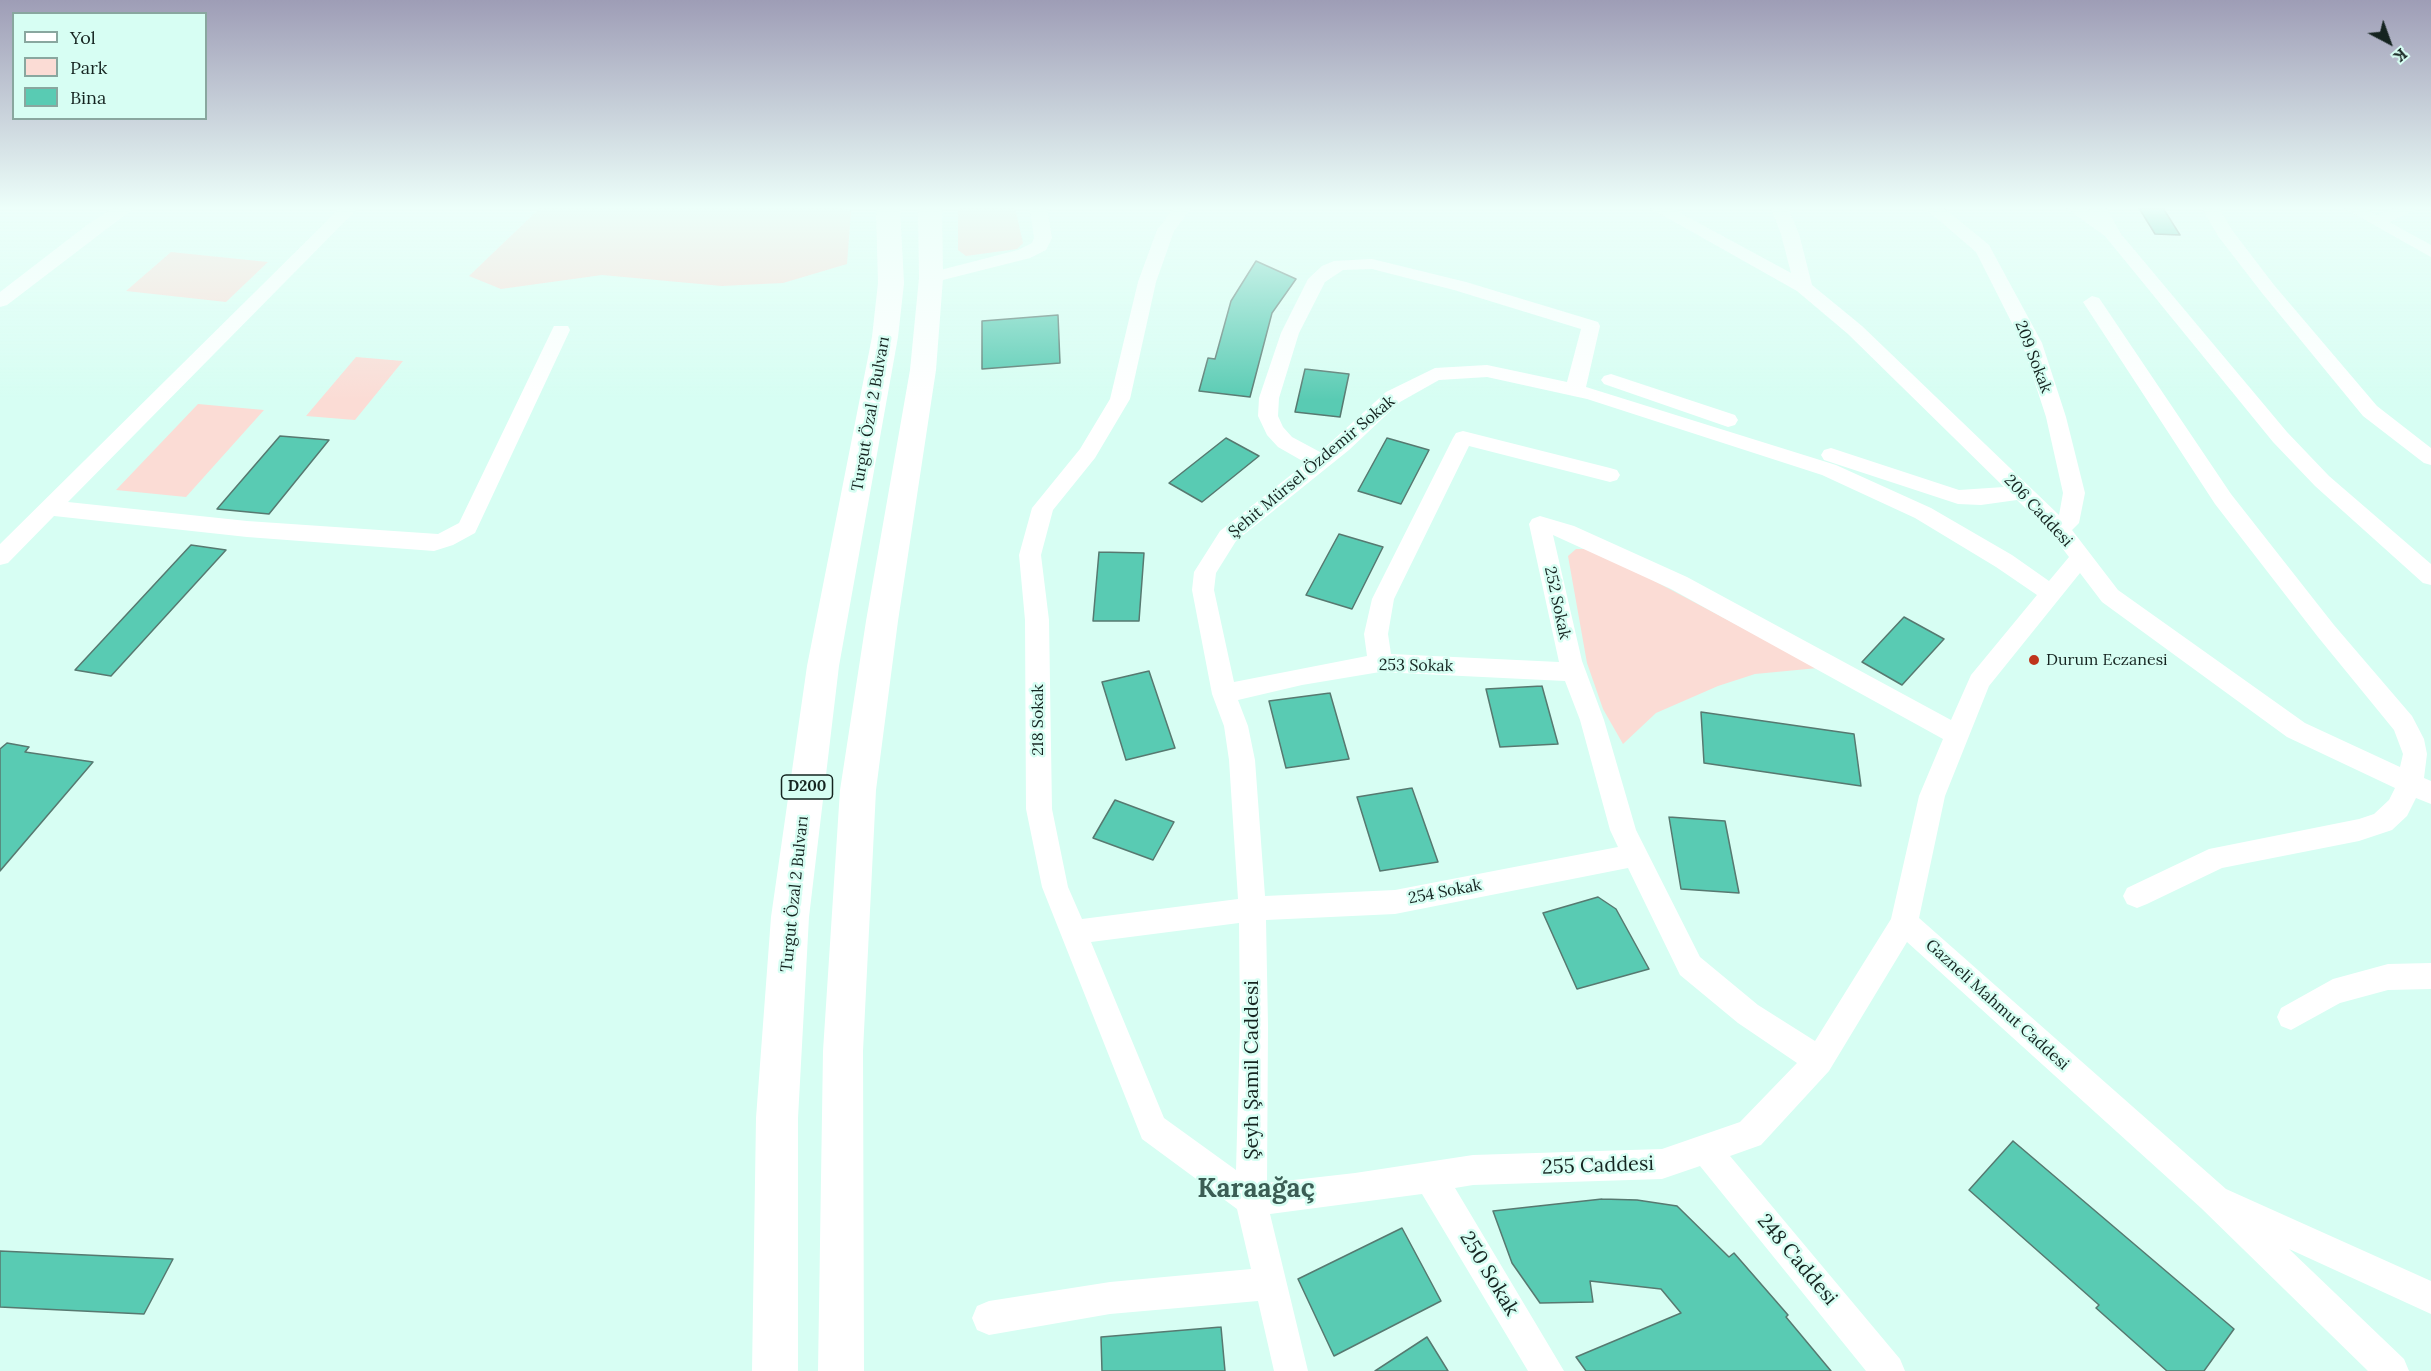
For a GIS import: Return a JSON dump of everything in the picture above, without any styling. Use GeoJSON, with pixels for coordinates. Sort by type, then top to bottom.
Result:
{"type":"FeatureCollection","features":[{"type":"Feature","properties":{"kind":"highway","name":"Turgut Özal 2 Bulvarı"},"geometry":{"type":"LineString","coordinates":[[775,1371],[777,1118],[790,917],[824,666],[885,337],[891,272]]}},
{"type":"Feature","properties":{"kind":"highway"},"geometry":{"type":"LineString","coordinates":[[841,1371],[843,1051],[858,790],[882,621],[923,370],[931,272]]}},
{"type":"Feature","properties":{"kind":"street"},"geometry":{"type":"LineString","coordinates":[[0,301],[37,272]]}},
{"type":"Feature","properties":{"kind":"street"},"geometry":{"type":"LineString","coordinates":[[0,557],[286,272]]}},
{"type":"Feature","properties":{"kind":"street"},"geometry":{"type":"LineString","coordinates":[[931,278],[954,272]]}},
{"type":"Feature","properties":{"kind":"street","name":"218 Sokak"},"geometry":{"type":"LineString","coordinates":[[1151,272],[1120,399],[1088,453],[1043,508],[1030,555],[1037,620],[1039,809],[1055,887],[1153,1128],[1251,1200]]}},
{"type":"Feature","properties":{"kind":"street"},"geometry":{"type":"LineString","coordinates":[[1320,461],[1285,442],[1274,430],[1268,416],[1269,398],[1290,333],[1317,279],[1326,272]]}},
{"type":"Feature","properties":{"kind":"street"},"geometry":{"type":"LineString","coordinates":[[1404,272],[1460,286],[1591,326],[1575,391]]}},
{"type":"Feature","properties":{"kind":"street","name":"206 Caddesi"},"geometry":{"type":"LineString","coordinates":[[1775,272],[1803,287],[1901,372],[2058,527],[2110,596],[2296,730],[2421,789]]}},
{"type":"Feature","properties":{"kind":"street"},"geometry":{"type":"LineString","coordinates":[[1799,272],[1803,287]]}},
{"type":"Feature","properties":{"kind":"street","name":"209 Sokak"},"geometry":{"type":"LineString","coordinates":[[1995,272],[2032,343],[2056,417],[2074,493],[2068,523],[2058,527]]}},
{"type":"Feature","properties":{"kind":"street"},"geometry":{"type":"LineString","coordinates":[[2144,272],[2280,437],[2322,481],[2431,577]]}},
{"type":"Feature","properties":{"kind":"street"},"geometry":{"type":"LineString","coordinates":[[2255,272],[2370,411],[2431,458]]}},
{"type":"Feature","properties":{"kind":"street"},"geometry":{"type":"LineString","coordinates":[[2092,302],[2241,523],[2403,723],[2412,739],[2421,789],[2383,822],[2359,831],[2218,857],[2137,896]]}},
{"type":"Feature","properties":{"kind":"street"},"geometry":{"type":"LineString","coordinates":[[50,508],[248,529],[434,543],[445,540],[467,528],[561,330]]}},
{"type":"Feature","properties":{"kind":"street","name":"Şehit Mürsel Özdemir Sokak"},"geometry":{"type":"LineString","coordinates":[[1252,909],[1242,760],[1236,726],[1224,694],[1203,590],[1205,572],[1228,536],[1320,461],[1393,397],[1435,374],[1486,371],[1575,391],[1728,436],[1829,470],[1870,487],[1959,533],[2051,594]]}},
{"type":"Feature","properties":{"kind":"street"},"geometry":{"type":"LineString","coordinates":[[1611,380],[1947,494],[1981,498],[2023,492]]}},
{"type":"Feature","properties":{"kind":"street"},"geometry":{"type":"LineString","coordinates":[[1380,663],[1376,634],[1383,599],[1463,438],[1611,475]]}},
{"type":"Feature","properties":{"kind":"street","name":"252 Sokak"},"geometry":{"type":"LineString","coordinates":[[1819,1061],[1748,1014],[1690,966],[1623,830],[1592,720],[1574,672],[1540,524],[1566,531],[1679,583],[1957,735]]}},
{"type":"Feature","properties":{"kind":"street"},"geometry":{"type":"LineString","coordinates":[[1904,922],[1932,796],[1979,682],[2081,557]]}},
{"type":"Feature","properties":{"kind":"street","name":"253 Sokak"},"geometry":{"type":"LineString","coordinates":[[1224,694],[1302,676],[1380,663],[1574,672]]}},
{"type":"Feature","properties":{"kind":"street","name":"254 Sokak"},"geometry":{"type":"LineString","coordinates":[[1074,932],[1252,909],[1395,902],[1635,855]]}},
{"type":"Feature","properties":{"kind":"street","name":"Şeyh Şamil Caddesi"},"geometry":{"type":"LineString","coordinates":[[1252,909],[1254,1026],[1251,1200],[1291,1371]]}},
{"type":"Feature","properties":{"kind":"street","name":"255 Caddesi"},"geometry":{"type":"LineString","coordinates":[[1251,1200],[1355,1189],[1473,1170],[1662,1164],[1750,1134],[1819,1061],[1904,922]]}},
{"type":"Feature","properties":{"kind":"street","name":"Gazneli Mahmut Caddesi"},"geometry":{"type":"LineString","coordinates":[[1904,922],[2212,1197],[2392,1371]]}},
{"type":"Feature","properties":{"kind":"street"},"geometry":{"type":"LineString","coordinates":[[2291,1017],[2333,992],[2388,977],[2431,976]]}},
{"type":"Feature","properties":{"kind":"street","name":"248 Caddesi"},"geometry":{"type":"LineString","coordinates":[[1705,1149],[1888,1371]]}},
{"type":"Feature","properties":{"kind":"street","name":"250 Sokak"},"geometry":{"type":"LineString","coordinates":[[1430,1177],[1547,1371]]}},
{"type":"Feature","properties":{"kind":"street"},"geometry":{"type":"LineString","coordinates":[[2212,1197],[2431,1298]]}},
{"type":"Feature","properties":{"kind":"street"},"geometry":{"type":"LineString","coordinates":[[989,1318],[1110,1298],[1271,1284]]}},
{"type":"Feature","properties":{"kind":"green space"},"geometry":{"type":"Polygon","coordinates":[[[148,272],[258,272],[226,302],[126,291],[148,272]]]}},
{"type":"Feature","properties":{"kind":"green space"},"geometry":{"type":"Polygon","coordinates":[[[473,272],[820,272],[783,283],[722,286],[602,275],[501,289],[469,276],[473,272]]]}},
{"type":"Feature","properties":{"kind":"green space"},"geometry":{"type":"Polygon","coordinates":[[[356,357],[403,361],[355,420],[306,416],[356,357]]]}},
{"type":"Feature","properties":{"kind":"green space"},"geometry":{"type":"Polygon","coordinates":[[[198,404],[264,410],[186,497],[116,490],[198,404]]]}},
{"type":"Feature","properties":{"kind":"green space"},"geometry":{"type":"Polygon","coordinates":[[[1576,549],[1588,549],[1628,567],[1818,668],[1755,674],[1718,686],[1656,713],[1623,744],[1603,709],[1587,663],[1568,556],[1576,549]]]}},
{"type":"Feature","properties":{"kind":"building"},"geometry":{"type":"Polygon","coordinates":[[[1249,272],[1280,272],[1296,279],[1272,313],[1250,397],[1199,391],[1208,358],[1215,359],[1231,301],[1249,272]]]}},
{"type":"Feature","properties":{"kind":"building"},"geometry":{"type":"Polygon","coordinates":[[[1058,315],[1060,363],[982,369],[982,321],[1058,315]]]}},
{"type":"Feature","properties":{"kind":"building"},"geometry":{"type":"Polygon","coordinates":[[[1305,369],[1349,374],[1340,417],[1295,412],[1305,369]]]}},
{"type":"Feature","properties":{"kind":"building"},"geometry":{"type":"Polygon","coordinates":[[[280,436],[329,440],[269,514],[217,509],[280,436]]]}},
{"type":"Feature","properties":{"kind":"building"},"geometry":{"type":"Polygon","coordinates":[[[1226,438],[1259,456],[1202,502],[1169,483],[1226,438]]]}},
{"type":"Feature","properties":{"kind":"building"},"geometry":{"type":"Polygon","coordinates":[[[1387,438],[1429,450],[1401,504],[1358,491],[1387,438]]]}},
{"type":"Feature","properties":{"kind":"building"},"geometry":{"type":"Polygon","coordinates":[[[1339,534],[1383,547],[1352,609],[1306,595],[1339,534]]]}},
{"type":"Feature","properties":{"kind":"building"},"geometry":{"type":"Polygon","coordinates":[[[191,545],[226,550],[111,676],[75,670],[191,545]]]}},
{"type":"Feature","properties":{"kind":"building"},"geometry":{"type":"Polygon","coordinates":[[[1099,552],[1144,553],[1139,621],[1093,621],[1099,552]]]}},
{"type":"Feature","properties":{"kind":"building"},"geometry":{"type":"Polygon","coordinates":[[[1904,617],[1944,639],[1902,685],[1862,662],[1904,617]]]}},
{"type":"Feature","properties":{"kind":"building"},"geometry":{"type":"Polygon","coordinates":[[[1149,671],[1175,748],[1126,760],[1102,682],[1149,671]]]}},
{"type":"Feature","properties":{"kind":"building"},"geometry":{"type":"Polygon","coordinates":[[[1542,686],[1558,744],[1500,747],[1486,689],[1542,686]]]}},
{"type":"Feature","properties":{"kind":"building"},"geometry":{"type":"Polygon","coordinates":[[[1330,693],[1349,759],[1286,768],[1269,701],[1330,693]]]}},
{"type":"Feature","properties":{"kind":"building"},"geometry":{"type":"Polygon","coordinates":[[[1701,712],[1854,734],[1861,786],[1704,763],[1701,712]]]}},
{"type":"Feature","properties":{"kind":"building"},"geometry":{"type":"Polygon","coordinates":[[[7,743],[29,747],[25,752],[93,762],[0,871],[0,749],[7,743]]]}},
{"type":"Feature","properties":{"kind":"building"},"geometry":{"type":"Polygon","coordinates":[[[1412,788],[1438,862],[1380,871],[1357,797],[1412,788]]]}},
{"type":"Feature","properties":{"kind":"building"},"geometry":{"type":"Polygon","coordinates":[[[1115,800],[1174,822],[1153,860],[1093,838],[1115,800]]]}},
{"type":"Feature","properties":{"kind":"building"},"geometry":{"type":"Polygon","coordinates":[[[1669,817],[1725,821],[1739,893],[1681,889],[1669,817]]]}},
{"type":"Feature","properties":{"kind":"building"},"geometry":{"type":"Polygon","coordinates":[[[1598,897],[1616,909],[1649,969],[1577,989],[1543,913],[1598,897]]]}},
{"type":"Feature","properties":{"kind":"building"},"geometry":{"type":"Polygon","coordinates":[[[2013,1141],[2234,1329],[2204,1371],[2167,1371],[2096,1308],[2099,1305],[1969,1190],[2013,1141]]]}},
{"type":"Feature","properties":{"kind":"building"},"geometry":{"type":"Polygon","coordinates":[[[1602,1199],[1637,1200],[1677,1206],[1729,1257],[1734,1253],[1788,1315],[1786,1317],[1831,1371],[1586,1371],[1576,1357],[1681,1313],[1661,1289],[1590,1281],[1593,1302],[1540,1303],[1512,1263],[1493,1211],[1602,1199]]]}},
{"type":"Feature","properties":{"kind":"building"},"geometry":{"type":"Polygon","coordinates":[[[1402,1228],[1441,1301],[1334,1356],[1298,1279],[1402,1228]]]}},
{"type":"Feature","properties":{"kind":"building"},"geometry":{"type":"Polygon","coordinates":[[[0,1251],[173,1259],[144,1314],[0,1307],[0,1251]]]}},
{"type":"Feature","properties":{"kind":"building"},"geometry":{"type":"Polygon","coordinates":[[[1221,1327],[1225,1371],[1102,1371],[1101,1337],[1221,1327]]]}},
{"type":"Feature","properties":{"kind":"building"},"geometry":{"type":"Polygon","coordinates":[[[1427,1337],[1448,1371],[1375,1371],[1427,1337]]]}},
{"type":"Feature","properties":{"kind":"place","name":"Durum Eczanesi"},"geometry":{"type":"Point","coordinates":[2034,660]}},
{"type":"Feature","properties":{"kind":"district","name":"Karaağaç"},"geometry":{"type":"Point","coordinates":[1256,1189]}}]}
